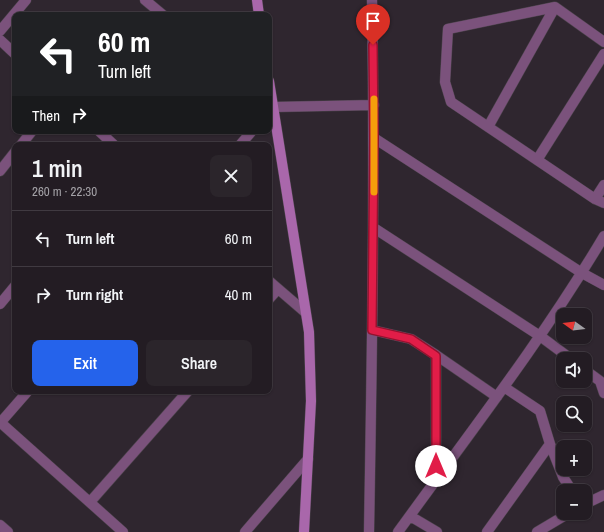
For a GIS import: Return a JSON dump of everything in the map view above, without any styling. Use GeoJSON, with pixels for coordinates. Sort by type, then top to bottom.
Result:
{"type":"FeatureCollection","features":[{"type":"Feature","properties":{"kind":"main road"},"geometry":{"type":"LineString","coordinates":[[257,0],[259,12]]}},
{"type":"Feature","properties":{"kind":"main road"},"geometry":{"type":"LineString","coordinates":[[272,120],[309,332],[311,401],[304,532]]}},
{"type":"Feature","properties":{"kind":"street"},"geometry":{"type":"LineString","coordinates":[[16,12],[26,0]]}},
{"type":"Feature","properties":{"kind":"street"},"geometry":{"type":"LineString","coordinates":[[145,0],[159,12]]}},
{"type":"Feature","properties":{"kind":"street"},"geometry":{"type":"LineString","coordinates":[[369,532],[374,228],[372,0]]}},
{"type":"Feature","properties":{"kind":"street"},"geometry":{"type":"LineString","coordinates":[[488,127],[554,7]]}},
{"type":"Feature","properties":{"kind":"street"},"geometry":{"type":"LineString","coordinates":[[604,42],[554,7],[448,29],[445,82],[451,102],[599,201],[604,185]]}},
{"type":"Feature","properties":{"kind":"street"},"geometry":{"type":"LineString","coordinates":[[0,31],[12,17]]}},
{"type":"Feature","properties":{"kind":"street"},"geometry":{"type":"LineString","coordinates":[[0,40],[12,51]]}},
{"type":"Feature","properties":{"kind":"street"},"geometry":{"type":"LineString","coordinates":[[537,160],[604,54]]}},
{"type":"Feature","properties":{"kind":"street"},"geometry":{"type":"LineString","coordinates":[[272,108],[374,105]]}},
{"type":"Feature","properties":{"kind":"street"},"geometry":{"type":"LineString","coordinates":[[23,142],[30,134]]}},
{"type":"Feature","properties":{"kind":"street"},"geometry":{"type":"LineString","coordinates":[[102,134],[111,142]]}},
{"type":"Feature","properties":{"kind":"street"},"geometry":{"type":"LineString","coordinates":[[243,142],[249,134]]}},
{"type":"Feature","properties":{"kind":"street"},"geometry":{"type":"LineString","coordinates":[[374,138],[582,273],[604,285]]}},
{"type":"Feature","properties":{"kind":"street"},"geometry":{"type":"LineString","coordinates":[[0,171],[12,156]]}},
{"type":"Feature","properties":{"kind":"street"},"geometry":{"type":"LineString","coordinates":[[374,228],[540,336],[562,352]]}},
{"type":"Feature","properties":{"kind":"street"},"geometry":{"type":"LineString","coordinates":[[398,532],[540,336],[582,273],[604,236]]}},
{"type":"Feature","properties":{"kind":"street"},"geometry":{"type":"LineString","coordinates":[[272,283],[305,312]]}},
{"type":"Feature","properties":{"kind":"street"},"geometry":{"type":"LineString","coordinates":[[272,295],[278,288]]}},
{"type":"Feature","properties":{"kind":"street"},"geometry":{"type":"LineString","coordinates":[[0,304],[12,290]]}},
{"type":"Feature","properties":{"kind":"street"},"geometry":{"type":"LineString","coordinates":[[372,330],[411,339],[497,397]]}},
{"type":"Feature","properties":{"kind":"street"},"geometry":{"type":"LineString","coordinates":[[436,356],[436,481]]}},
{"type":"Feature","properties":{"kind":"street"},"geometry":{"type":"LineString","coordinates":[[592,375],[600,381],[604,393]]}},
{"type":"Feature","properties":{"kind":"street"},"geometry":{"type":"LineString","coordinates":[[504,387],[540,411],[550,444],[563,477],[568,484]]}},
{"type":"Feature","properties":{"kind":"street"},"geometry":{"type":"LineString","coordinates":[[25,394],[0,423],[123,532]]}},
{"type":"Feature","properties":{"kind":"street"},"geometry":{"type":"LineString","coordinates":[[90,502],[185,394]]}},
{"type":"Feature","properties":{"kind":"street"},"geometry":{"type":"LineString","coordinates":[[487,532],[550,444]]}},
{"type":"Feature","properties":{"kind":"street"},"geometry":{"type":"LineString","coordinates":[[245,532],[308,459]]}},
{"type":"Feature","properties":{"kind":"street"},"geometry":{"type":"LineString","coordinates":[[592,501],[604,495]]}},
{"type":"Feature","properties":{"kind":"street"},"geometry":{"type":"LineString","coordinates":[[410,516],[437,532]]}},
{"type":"Feature","properties":{"kind":"street"},"geometry":{"type":"LineString","coordinates":[[537,532],[558,520]]}},
{"type":"Feature","properties":{"kind":"street"},"geometry":{"type":"LineString","coordinates":[[0,525],[8,532]]}},
{"type":"Feature","properties":{"kind":"slow traffic"},"geometry":{"type":"LineString","coordinates":[[374,99],[374,192]]}},
{"type":"Feature","properties":{"kind":"route"},"geometry":{"type":"LineString","coordinates":[[373,45],[374,228],[372,330],[411,339],[436,356],[436,466]]}}]}
